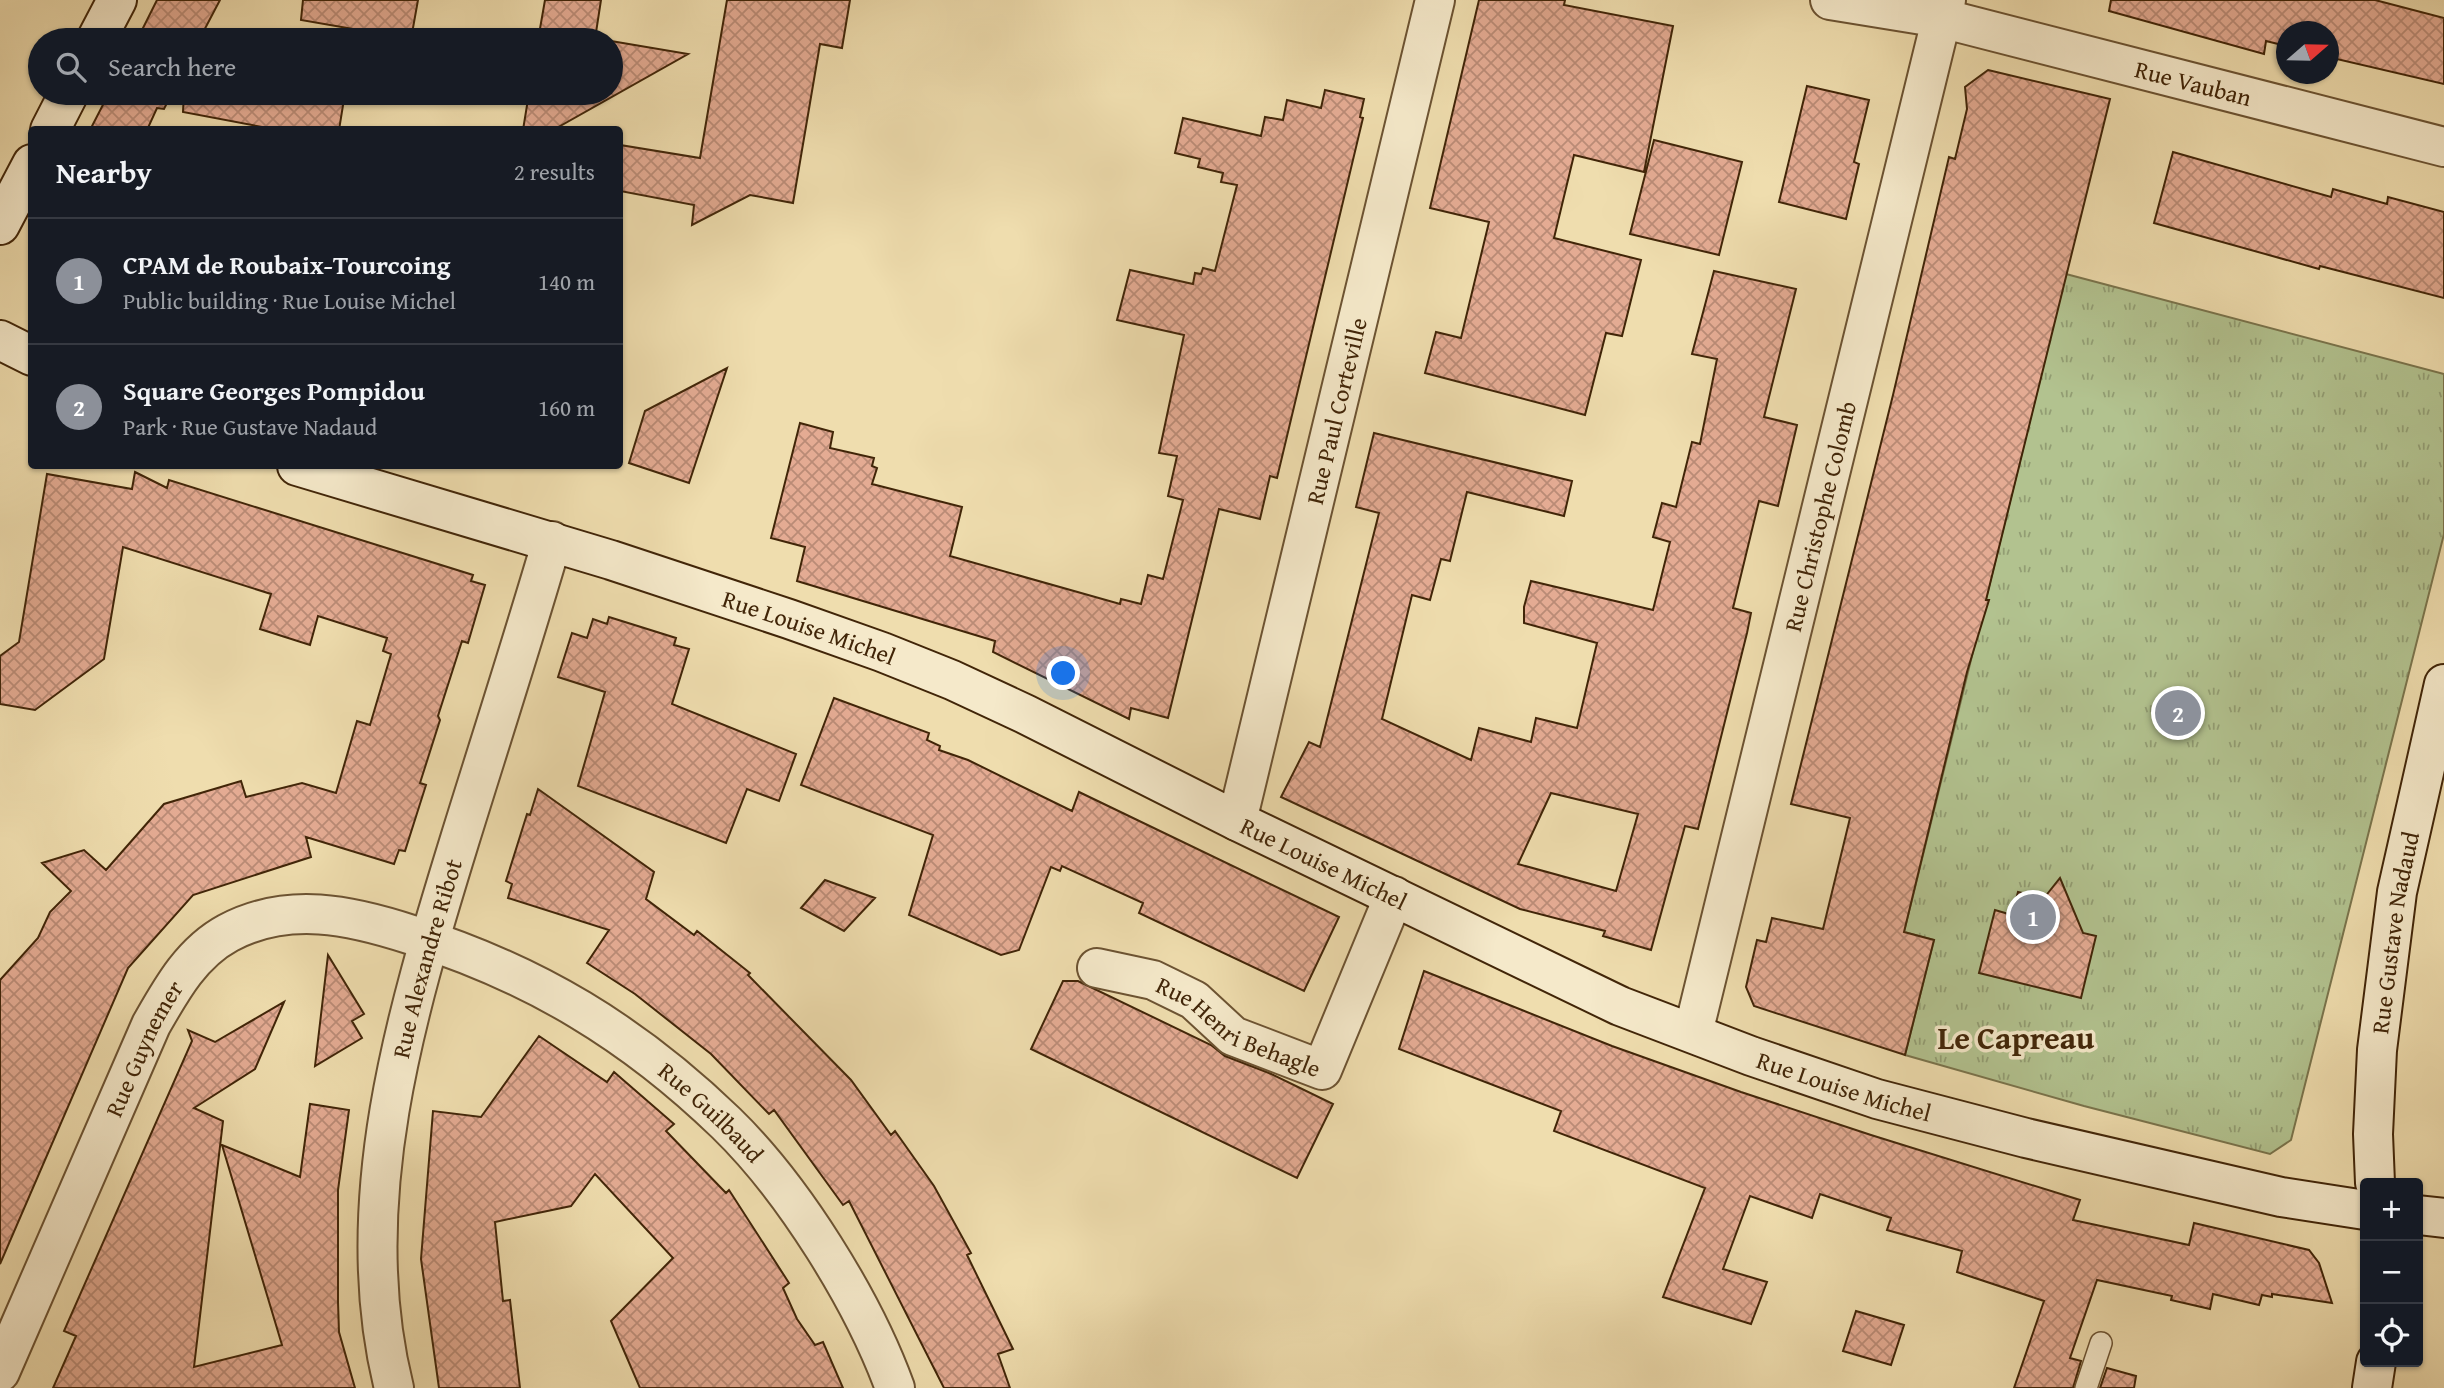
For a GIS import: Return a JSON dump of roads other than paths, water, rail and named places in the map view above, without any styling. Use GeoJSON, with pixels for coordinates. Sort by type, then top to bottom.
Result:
{"type":"FeatureCollection","features":[{"type":"Feature","properties":{"kind":"street"},"geometry":{"type":"LineString","coordinates":[[102,28],[117,0]]}},
{"type":"Feature","properties":{"kind":"street","name":"Rue Paul Corteville"},"geometry":{"type":"LineString","coordinates":[[1237,821],[1435,0]]}},
{"type":"Feature","properties":{"kind":"street","name":"Rue Vauban"},"geometry":{"type":"LineString","coordinates":[[1830,0],[1944,9],[2444,147]]}},
{"type":"Feature","properties":{"kind":"street","name":"Rue Christophe Colomb"},"geometry":{"type":"LineString","coordinates":[[1693,1033],[1944,9]]}},
{"type":"Feature","properties":{"kind":"street"},"geometry":{"type":"LineString","coordinates":[[52,126],[63,105]]}},
{"type":"Feature","properties":{"kind":"street"},"geometry":{"type":"LineString","coordinates":[[0,225],[28,172]]}},
{"type":"Feature","properties":{"kind":"street"},"geometry":{"type":"LineString","coordinates":[[0,340],[28,354]]}},
{"type":"Feature","properties":{"kind":"street","name":"Rue Louise Michel"},"geometry":{"type":"LineString","coordinates":[[307,469],[552,541],[789,619],[952,680],[1620,1006],[1751,1056],[1877,1098],[2026,1138],[2281,1197],[2360,1209]]}},
{"type":"Feature","properties":{"kind":"street","name":"Rue Alexandre Ribot"},"geometry":{"type":"LineString","coordinates":[[394,1388],[386,1357],[380,1311],[377,1250],[383,1145],[392,1096],[429,940],[552,541]]}},
{"type":"Feature","properties":{"kind":"street","name":"Rue Gustave Nadaud"},"geometry":{"type":"LineString","coordinates":[[2375,1178],[2373,1134],[2377,1050],[2397,892],[2444,684]]}},
{"type":"Feature","properties":{"kind":"street","name":"Rue Henri Behagle"},"geometry":{"type":"LineString","coordinates":[[1097,968],[1153,980],[1194,1000],[1233,1036],[1322,1070],[1394,896]]}},
{"type":"Feature","properties":{"kind":"street","name":"Rue Guynemer"},"geometry":{"type":"LineString","coordinates":[[0,1372],[151,1025],[175,982],[202,952],[227,934],[254,922],[285,915],[322,913],[366,920],[429,940]]}},
{"type":"Feature","properties":{"kind":"street","name":"Rue Guilbaud"},"geometry":{"type":"LineString","coordinates":[[429,940],[494,964],[547,989],[584,1011],[629,1040],[727,1124],[770,1174],[839,1272],[867,1324],[895,1388]]}},
{"type":"Feature","properties":{"kind":"street"},"geometry":{"type":"LineString","coordinates":[[2423,1216],[2444,1218]]}},
{"type":"Feature","properties":{"kind":"street"},"geometry":{"type":"LineString","coordinates":[[2372,1388],[2375,1367]]}},
{"type":"Feature","properties":{"kind":"lane"},"geometry":{"type":"LineString","coordinates":[[2086,1388],[2101,1343]]}},
{"type":"Feature","properties":{"kind":"place","name":"Square Georges Pompidou"},"geometry":{"type":"Point","coordinates":[2178,713]}},
{"type":"Feature","properties":{"kind":"place","name":"CPAM de Roubaix-Tourcoing"},"geometry":{"type":"Point","coordinates":[2033,917]}},
{"type":"Feature","properties":{"kind":"district","name":"Le Capreau"},"geometry":{"type":"Point","coordinates":[2016,1037]}}]}
